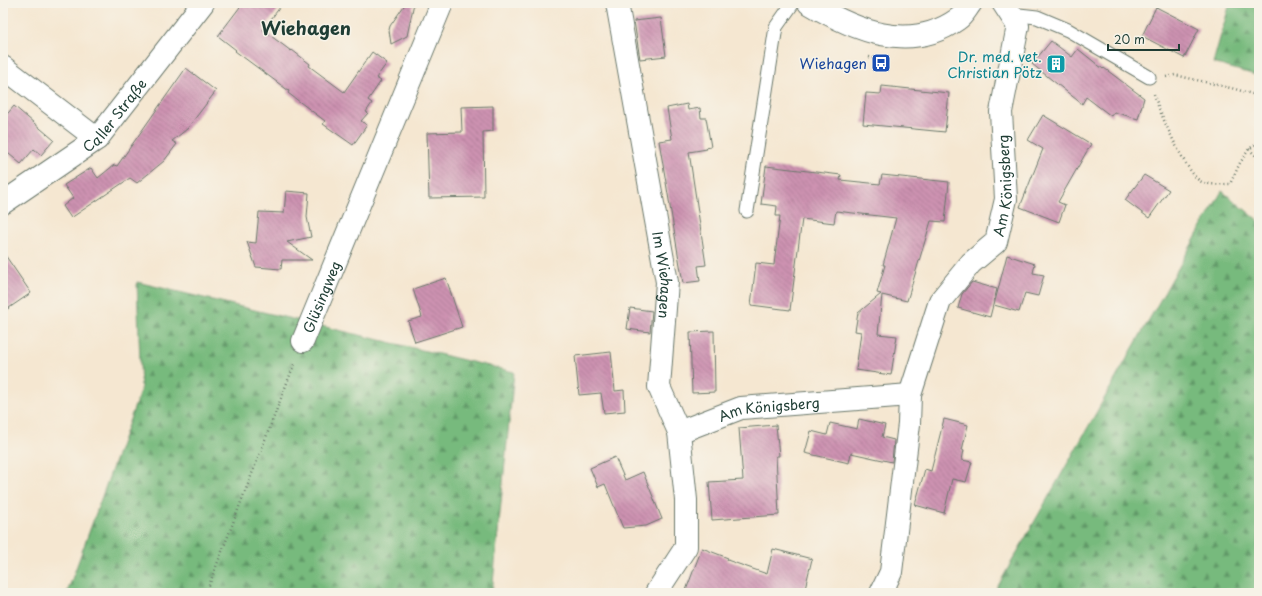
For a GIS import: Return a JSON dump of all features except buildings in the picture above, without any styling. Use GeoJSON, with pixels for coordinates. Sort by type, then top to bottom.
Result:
{"type":"FeatureCollection","features":[{"type":"Feature","properties":{"kind":"street","name":"Caller Straße"},"geometry":{"type":"LineString","coordinates":[[3,203],[97,138],[203,3]]}},
{"type":"Feature","properties":{"kind":"street","name":"Glüsingweg"},"geometry":{"type":"LineString","coordinates":[[303,341],[442,3]]}},
{"type":"Feature","properties":{"kind":"street","name":"Im Wiehagen"},"geometry":{"type":"LineString","coordinates":[[617,3],[667,282],[659,387],[679,432],[686,500],[686,547],[656,593]]}},
{"type":"Feature","properties":{"kind":"street"},"geometry":{"type":"LineString","coordinates":[[809,3],[827,14],[854,26],[884,36],[917,36],[940,29],[959,19],[971,3]]}},
{"type":"Feature","properties":{"kind":"street","name":"Am Königsberg"},"geometry":{"type":"LineString","coordinates":[[881,593],[891,572],[909,424],[910,395],[940,301],[971,263],[996,242],[1006,199],[1001,112],[1018,26],[1007,8]]}},
{"type":"Feature","properties":{"kind":"street"},"geometry":{"type":"LineString","coordinates":[[3,67],[97,138]]}},
{"type":"Feature","properties":{"kind":"street","name":"Am Königsberg"},"geometry":{"type":"LineString","coordinates":[[679,432],[741,408],[910,395]]}},
{"type":"Feature","properties":{"kind":"lane"},"geometry":{"type":"LineString","coordinates":[[747,212],[776,27],[793,3]]}},
{"type":"Feature","properties":{"kind":"lane"},"geometry":{"type":"LineString","coordinates":[[1007,8],[1038,17],[1068,30],[1154,82]]}},
{"type":"Feature","properties":{"kind":"path"},"geometry":{"type":"LineString","coordinates":[[867,56],[880,60],[878,66]]}},
{"type":"Feature","properties":{"kind":"path"},"geometry":{"type":"LineString","coordinates":[[1259,96],[1235,89],[1175,76],[1154,82],[1155,96],[1184,161],[1190,172],[1201,181],[1210,184],[1230,184],[1240,163],[1249,149],[1259,142]]}},
{"type":"Feature","properties":{"kind":"path"},"geometry":{"type":"LineString","coordinates":[[1249,149],[1256,156]]}},
{"type":"Feature","properties":{"kind":"path","name":"Glüsingweg"},"geometry":{"type":"LineString","coordinates":[[206,593],[303,341]]}},
{"type":"Feature","properties":{"kind":"green space"},"geometry":{"type":"Polygon","coordinates":[[[1230,3],[1259,3],[1259,76],[1213,63],[1230,3]]]}},
{"type":"Feature","properties":{"kind":"green space"},"geometry":{"type":"Polygon","coordinates":[[[1222,191],[1259,221],[1259,593],[994,593],[1222,191]]]}},
{"type":"Feature","properties":{"kind":"green space"},"geometry":{"type":"Polygon","coordinates":[[[137,282],[514,372],[492,593],[67,593],[141,389],[137,282]]]}},
{"type":"Feature","properties":{"kind":"place","name":"Wiehagen"},"geometry":{"type":"Point","coordinates":[881,63]}},
{"type":"Feature","properties":{"kind":"place","name":"Dr. med. vet. Christian Pötz"},"geometry":{"type":"Point","coordinates":[1056,64]}},
{"type":"Feature","properties":{"kind":"district","name":"Wiehagen"},"geometry":{"type":"Point","coordinates":[306,27]}}]}
